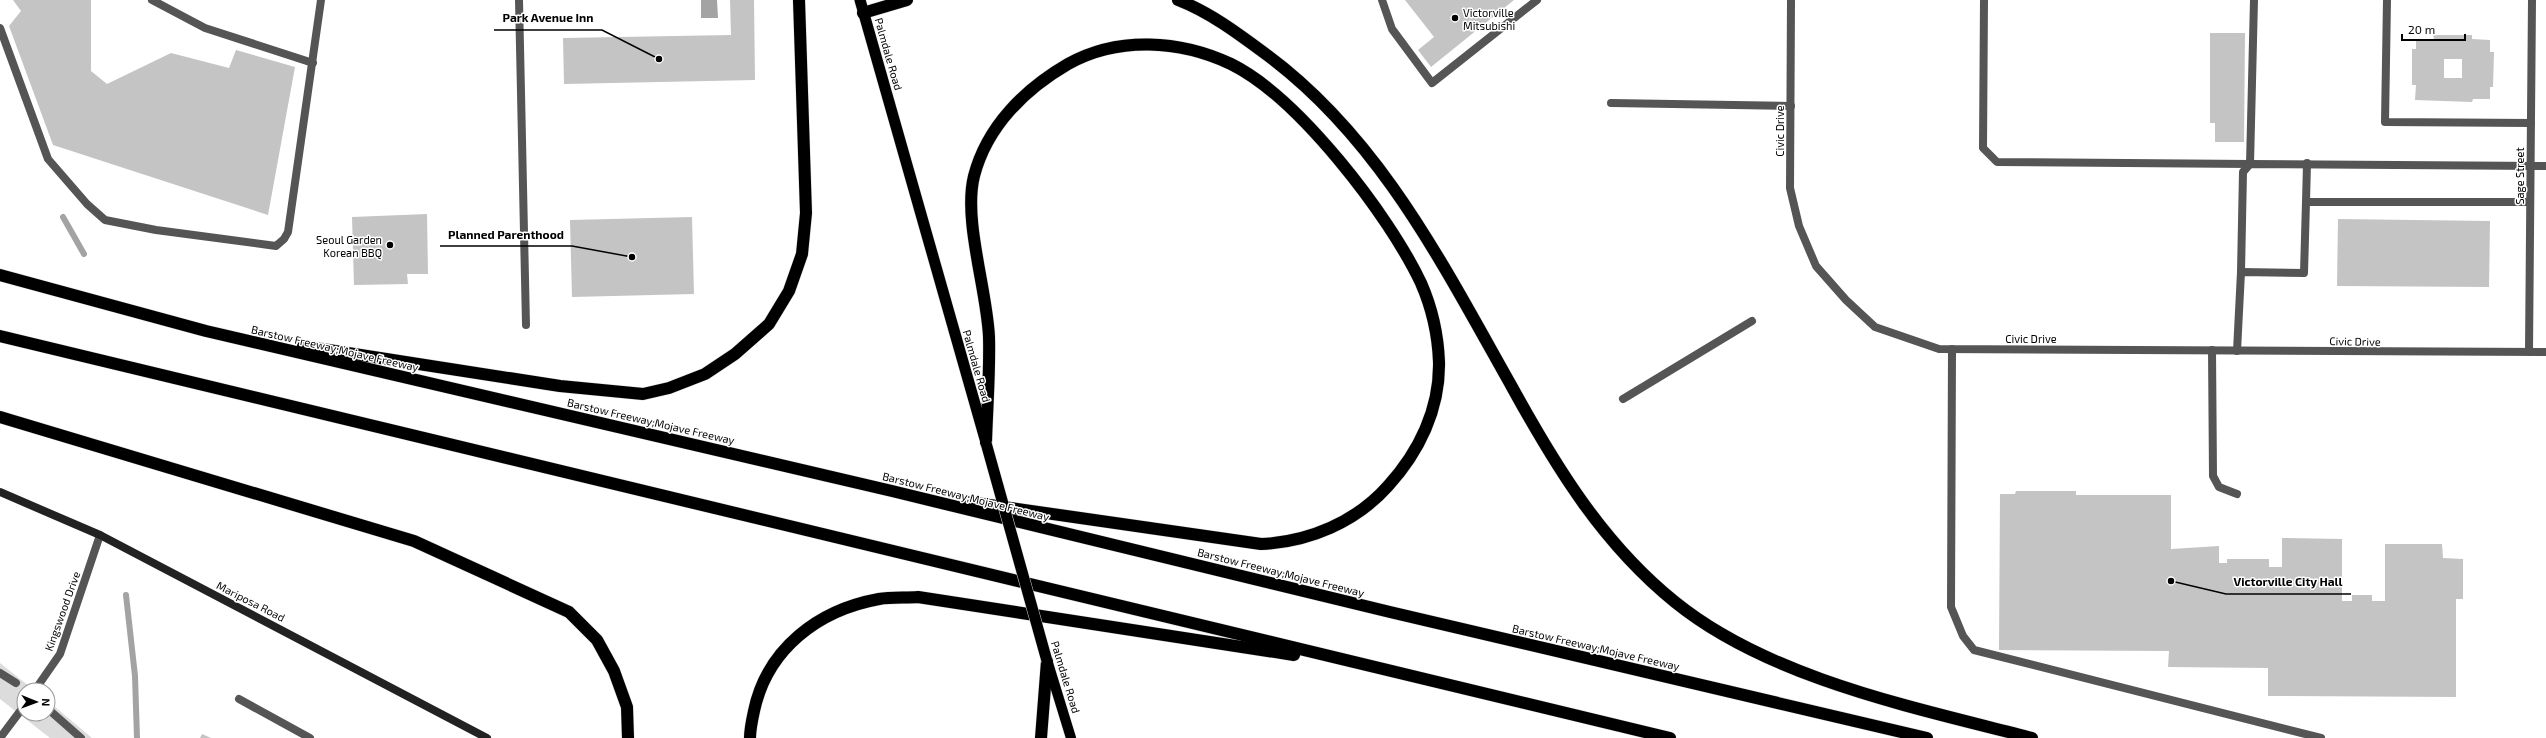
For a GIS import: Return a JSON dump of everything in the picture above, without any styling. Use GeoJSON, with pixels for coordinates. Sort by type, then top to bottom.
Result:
{"type":"FeatureCollection","features":[{"type":"Feature","properties":{"kind":"highway"},"geometry":{"type":"LineString","coordinates":[[206,331],[600,391],[643,394],[669,388],[705,374],[735,354],[769,324],[789,291],[802,254],[806,213],[799,0]]}},
{"type":"Feature","properties":{"kind":"highway","name":"Palmdale Road"},"geometry":{"type":"LineString","coordinates":[[860,0],[1047,661]]}},
{"type":"Feature","properties":{"kind":"highway"},"geometry":{"type":"LineString","coordinates":[[864,13],[907,0]]}},
{"type":"Feature","properties":{"kind":"highway"},"geometry":{"type":"LineString","coordinates":[[1178,0],[1207,14],[1234,31],[1296,77],[1334,113],[1367,150],[1416,221],[1542,440],[1584,507],[1630,561],[1676,604],[1734,640],[1787,665],[1844,686],[1905,705],[2032,738]]}},
{"type":"Feature","properties":{"kind":"highway"},"geometry":{"type":"LineString","coordinates":[[892,491],[1244,543],[1278,543],[1313,535],[1351,517],[1384,491],[1411,458],[1422,439],[1430,419],[1438,378],[1438,349],[1431,309],[1421,283],[1405,253],[1373,204],[1311,129],[1266,87],[1229,63],[1184,48],[1154,44],[1131,45],[1093,53],[1049,75],[1012,107],[997,126],[985,147],[974,177],[972,209],[989,336],[986,443]]}},
{"type":"Feature","properties":{"kind":"highway","name":"Barstow Freeway;Mojave Freeway"},"geometry":{"type":"LineString","coordinates":[[0,274],[206,331],[892,491],[1390,612],[1928,738]]}},
{"type":"Feature","properties":{"kind":"highway"},"geometry":{"type":"LineString","coordinates":[[0,336],[1670,738]]}},
{"type":"Feature","properties":{"kind":"highway"},"geometry":{"type":"LineString","coordinates":[[0,417],[414,541],[569,612],[597,640],[614,671],[628,707],[628,738]]}},
{"type":"Feature","properties":{"kind":"highway"},"geometry":{"type":"LineString","coordinates":[[750,738],[757,694],[774,660],[802,631],[834,613],[879,599],[918,597],[1377,667]]}},
{"type":"Feature","properties":{"kind":"highway"},"geometry":{"type":"LineString","coordinates":[[1041,738],[1047,661]]}},
{"type":"Feature","properties":{"kind":"main road","name":"Mariposa Road"},"geometry":{"type":"LineString","coordinates":[[0,492],[100,535],[487,738]]}},
{"type":"Feature","properties":{"kind":"main road","name":"Palmdale Road"},"geometry":{"type":"LineString","coordinates":[[1047,661],[1071,738]]}},
{"type":"Feature","properties":{"kind":"street"},"geometry":{"type":"LineString","coordinates":[[152,0],[163,3],[205,28],[312,63]]}},
{"type":"Feature","properties":{"kind":"street"},"geometry":{"type":"LineString","coordinates":[[0,28],[48,159],[86,204],[105,220],[156,230],[276,246],[284,239],[288,232],[321,0]]}},
{"type":"Feature","properties":{"kind":"street"},"geometry":{"type":"LineString","coordinates":[[519,0],[526,325]]}},
{"type":"Feature","properties":{"kind":"street"},"geometry":{"type":"LineString","coordinates":[[1382,0],[1392,29],[1432,83],[1537,0]]}},
{"type":"Feature","properties":{"kind":"street","name":"Civic Drive"},"geometry":{"type":"LineString","coordinates":[[1791,0],[1790,188],[1799,226],[1816,266],[1846,300],[1875,327],[1939,349],[2546,352]]}},
{"type":"Feature","properties":{"kind":"street"},"geometry":{"type":"LineString","coordinates":[[1984,0],[1982,148],[1996,162],[2307,163],[2546,166]]}},
{"type":"Feature","properties":{"kind":"street"},"geometry":{"type":"LineString","coordinates":[[2237,351],[2241,272],[2243,172],[2250,164],[2254,0]]}},
{"type":"Feature","properties":{"kind":"street"},"geometry":{"type":"LineString","coordinates":[[2387,0],[2385,122],[2531,123]]}},
{"type":"Feature","properties":{"kind":"street","name":"Sage Street"},"geometry":{"type":"LineString","coordinates":[[2529,352],[2532,0]]}},
{"type":"Feature","properties":{"kind":"street"},"geometry":{"type":"LineString","coordinates":[[1612,103],[1791,106]]}},
{"type":"Feature","properties":{"kind":"street"},"geometry":{"type":"LineString","coordinates":[[2241,272],[2304,273],[2307,163]]}},
{"type":"Feature","properties":{"kind":"street"},"geometry":{"type":"LineString","coordinates":[[2306,202],[2530,202]]}},
{"type":"Feature","properties":{"kind":"street"},"geometry":{"type":"LineString","coordinates":[[1623,399],[1752,322]]}},
{"type":"Feature","properties":{"kind":"street"},"geometry":{"type":"LineString","coordinates":[[1952,349],[1951,607],[1963,636],[1974,650],[2321,738]]}},
{"type":"Feature","properties":{"kind":"street"},"geometry":{"type":"LineString","coordinates":[[2212,350],[2213,476],[2219,487],[2236,494]]}},
{"type":"Feature","properties":{"kind":"street","name":"Kingswood Drive"},"geometry":{"type":"LineString","coordinates":[[41,682],[60,654],[100,535]]}},
{"type":"Feature","properties":{"kind":"street"},"geometry":{"type":"LineString","coordinates":[[0,673],[16,683]]}},
{"type":"Feature","properties":{"kind":"street"},"geometry":{"type":"LineString","coordinates":[[239,699],[310,738]]}},
{"type":"Feature","properties":{"kind":"street"},"geometry":{"type":"LineString","coordinates":[[56,716],[81,738]]}},
{"type":"Feature","properties":{"kind":"street"},"geometry":{"type":"LineString","coordinates":[[0,738],[16,717]]}},
{"type":"Feature","properties":{"kind":"shaded area"},"geometry":{"type":"Polygon","coordinates":[[[701,0],[717,0],[718,18],[701,18],[701,0]]]}},
{"type":"Feature","properties":{"kind":"shaded area"},"geometry":{"type":"Polygon","coordinates":[[[0,663],[24,682],[16,682],[16,711],[0,699],[0,663]]]}},
{"type":"Feature","properties":{"kind":"shaded area"},"geometry":{"type":"Polygon","coordinates":[[[56,708],[92,738],[50,738],[29,722],[56,722],[56,708]]]}},
{"type":"Feature","properties":{"kind":"building"},"geometry":{"type":"Polygon","coordinates":[[[13,0],[91,0],[91,71],[107,84],[171,53],[229,68],[236,50],[295,67],[268,215],[53,145],[9,26],[21,11],[13,0]]]}},
{"type":"Feature","properties":{"kind":"building"},"geometry":{"type":"Polygon","coordinates":[[[730,0],[754,0],[755,80],[564,84],[563,38],[731,35],[730,0]]]}},
{"type":"Feature","properties":{"kind":"building","name":"Victorville Mitsubishi"},"geometry":{"type":"Polygon","coordinates":[[[1405,0],[1514,0],[1431,67],[1418,50],[1434,37],[1405,0]]]}},
{"type":"Feature","properties":{"kind":"building"},"geometry":{"type":"Polygon","coordinates":[[[2210,33],[2245,33],[2244,142],[2215,142],[2215,123],[2210,123],[2210,33]]]}},
{"type":"Feature","properties":{"kind":"building"},"geometry":{"type":"Polygon","coordinates":[[[2433,35],[2472,35],[2472,39],[2490,40],[2490,52],[2494,52],[2493,87],[2490,87],[2490,99],[2473,99],[2472,102],[2415,100],[2416,85],[2412,85],[2412,49],[2416,49],[2416,39],[2434,39],[2433,35]],[[2444,59],[2444,78],[2462,78],[2462,59],[2444,59]]]}},
{"type":"Feature","properties":{"kind":"building","name":"Seoul Garden Korean BBQ"},"geometry":{"type":"Polygon","coordinates":[[[427,214],[428,274],[407,274],[408,284],[354,285],[352,217],[427,214]]]}},
{"type":"Feature","properties":{"kind":"building"},"geometry":{"type":"Polygon","coordinates":[[[692,217],[694,294],[572,297],[570,220],[692,217]]]}},
{"type":"Feature","properties":{"kind":"building"},"geometry":{"type":"Polygon","coordinates":[[[2338,219],[2490,221],[2489,287],[2337,286],[2338,219]]]}},
{"type":"Feature","properties":{"kind":"building"},"geometry":{"type":"Polygon","coordinates":[[[2016,491],[2076,491],[2076,495],[2171,495],[2171,549],[2219,546],[2219,563],[2227,563],[2227,559],[2269,559],[2269,567],[2282,567],[2282,538],[2342,539],[2342,601],[2352,601],[2352,595],[2372,595],[2372,601],[2385,601],[2385,544],[2442,544],[2443,558],[2463,559],[2463,599],[2456,599],[2456,697],[2268,696],[2268,668],[2168,667],[2169,651],[1999,650],[2000,494],[2015,494],[2016,491]]]}},
{"type":"Feature","properties":{"kind":"building"},"geometry":{"type":"Polygon","coordinates":[[[202,734],[211,738],[200,738],[202,734]]]}},
{"type":"Feature","properties":{"kind":"waterway"},"geometry":{"type":"LineString","coordinates":[[63,217],[84,254]]}},
{"type":"Feature","properties":{"kind":"waterway"},"geometry":{"type":"LineString","coordinates":[[126,595],[135,676],[137,738]]}},
{"type":"Feature","properties":{"kind":"place","name":"Victorville Mitsubishi"},"geometry":{"type":"Point","coordinates":[1455,18]}},
{"type":"Feature","properties":{"kind":"place","name":"Park Avenue Inn"},"geometry":{"type":"Point","coordinates":[659,59]}},
{"type":"Feature","properties":{"kind":"place","name":"Seoul Garden Korean BBQ"},"geometry":{"type":"Point","coordinates":[390,245]}},
{"type":"Feature","properties":{"kind":"place","name":"Planned Parenthood"},"geometry":{"type":"Point","coordinates":[632,257]}},
{"type":"Feature","properties":{"kind":"place","name":"Victorville City Hall"},"geometry":{"type":"Point","coordinates":[2171,581]}}]}
